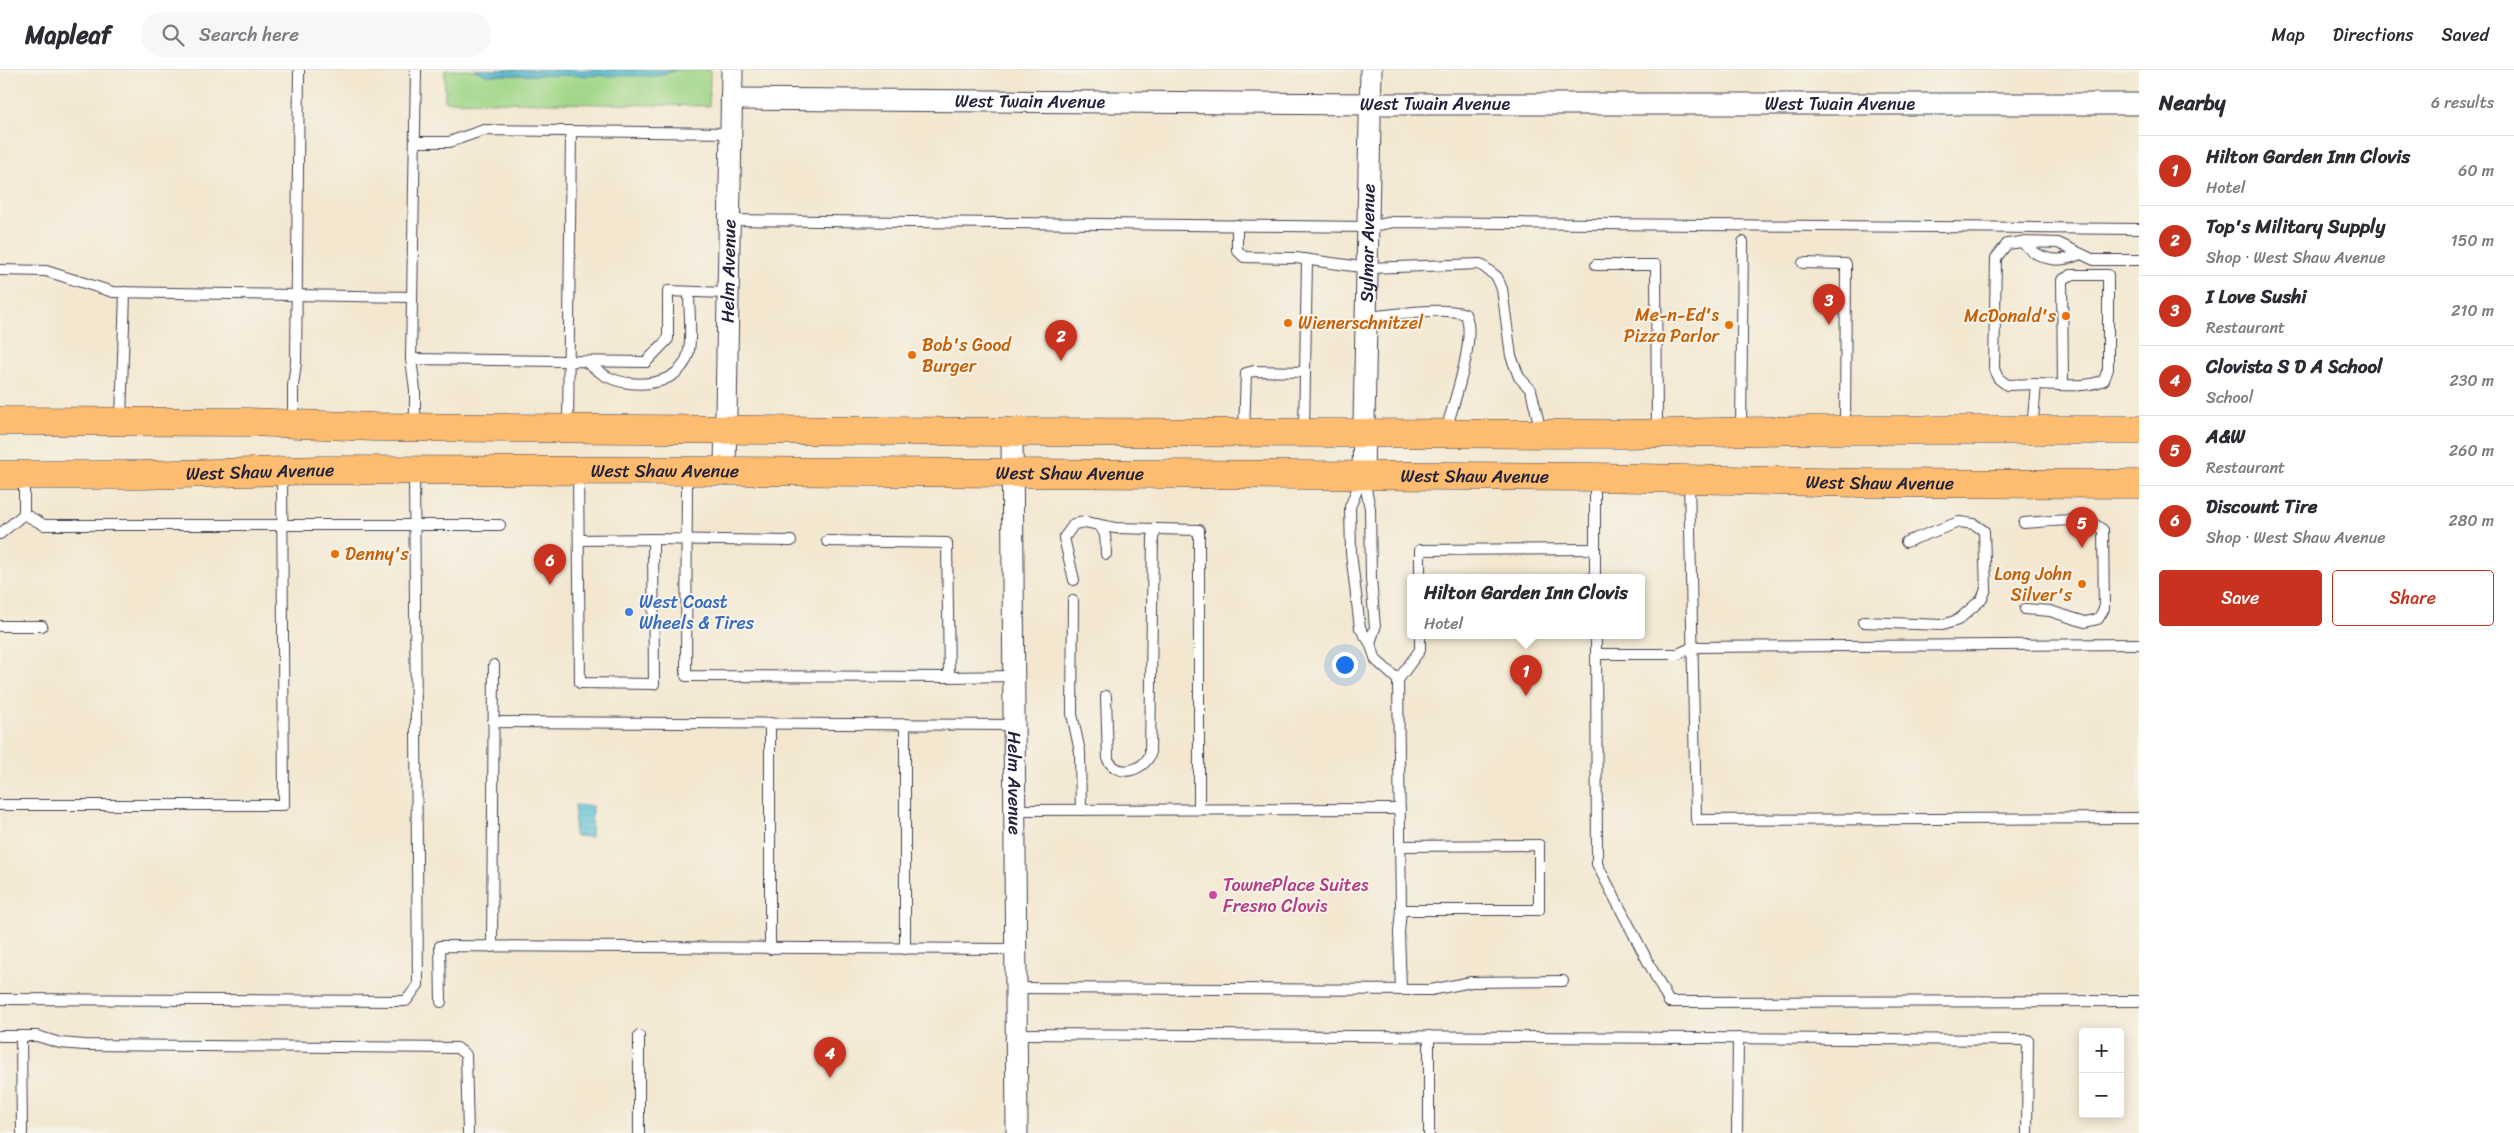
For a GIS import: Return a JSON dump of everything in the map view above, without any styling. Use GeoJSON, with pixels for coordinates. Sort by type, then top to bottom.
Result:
{"type":"FeatureCollection","features":[{"type":"Feature","properties":{"kind":"main road"},"geometry":{"type":"LineString","coordinates":[[0,421],[293,424],[415,428],[1012,432],[1541,433],[2139,430]]}},
{"type":"Feature","properties":{"kind":"main road","name":"West Shaw Avenue"},"geometry":{"type":"LineString","coordinates":[[12,475],[578,470],[1595,477],[1862,483],[2139,484]]}},
{"type":"Feature","properties":{"kind":"street","name":"Helm Avenue"},"geometry":{"type":"LineString","coordinates":[[725,471],[726,293],[732,70]]}},
{"type":"Feature","properties":{"kind":"street","name":"Sylmar Avenue"},"geometry":{"type":"LineString","coordinates":[[1363,475],[1371,70]]}},
{"type":"Feature","properties":{"kind":"street","name":"West Twain Avenue"},"geometry":{"type":"LineString","coordinates":[[731,99],[1370,104],[2139,104]]}},
{"type":"Feature","properties":{"kind":"street","name":"Helm Avenue"},"geometry":{"type":"LineString","coordinates":[[1012,432],[1015,810],[1014,988],[1017,1133]]}},
{"type":"Feature","properties":{"kind":"lane"},"geometry":{"type":"LineString","coordinates":[[293,424],[297,295],[299,70]]}},
{"type":"Feature","properties":{"kind":"lane"},"geometry":{"type":"LineString","coordinates":[[415,428],[415,390],[411,360],[416,70]]}},
{"type":"Feature","properties":{"kind":"lane"},"geometry":{"type":"LineString","coordinates":[[415,142],[450,142],[484,130],[730,133]]}},
{"type":"Feature","properties":{"kind":"lane"},"geometry":{"type":"LineString","coordinates":[[568,429],[571,131]]}},
{"type":"Feature","properties":{"kind":"lane"},"geometry":{"type":"LineString","coordinates":[[728,220],[1368,226],[1403,222],[2139,229]]}},
{"type":"Feature","properties":{"kind":"lane"},"geometry":{"type":"LineString","coordinates":[[1237,225],[1237,250],[1244,257],[1307,260],[1368,268],[1480,264],[1496,276],[1502,288],[1511,356],[1520,378],[1531,390],[1541,433]]}},
{"type":"Feature","properties":{"kind":"lane"},"geometry":{"type":"LineString","coordinates":[[1741,431],[1743,242]]}},
{"type":"Feature","properties":{"kind":"lane"},"geometry":{"type":"LineString","coordinates":[[2022,242],[2040,257],[2071,258],[2080,254]]}},
{"type":"Feature","properties":{"kind":"lane"},"geometry":{"type":"LineString","coordinates":[[2108,260],[2108,369],[2104,380],[2094,384],[2007,385],[1998,378],[1994,369],[1996,258],[2007,244],[2022,242],[2058,243],[2094,260],[2108,260],[2139,260]]}},
{"type":"Feature","properties":{"kind":"lane"},"geometry":{"type":"LineString","coordinates":[[1304,432],[1307,260]]}},
{"type":"Feature","properties":{"kind":"lane"},"geometry":{"type":"LineString","coordinates":[[1803,263],[1846,264],[1846,430]]}},
{"type":"Feature","properties":{"kind":"lane"},"geometry":{"type":"LineString","coordinates":[[1596,265],[1656,265],[1657,432]]}},
{"type":"Feature","properties":{"kind":"lane"},"geometry":{"type":"LineString","coordinates":[[0,270],[46,271],[113,292],[412,297]]}},
{"type":"Feature","properties":{"kind":"lane"},"geometry":{"type":"LineString","coordinates":[[2063,384],[2062,280],[2071,275],[2108,275]]}},
{"type":"Feature","properties":{"kind":"lane"},"geometry":{"type":"LineString","coordinates":[[411,360],[646,362],[668,339],[668,291],[726,293]]}},
{"type":"Feature","properties":{"kind":"lane"},"geometry":{"type":"LineString","coordinates":[[121,422],[125,292]]}},
{"type":"Feature","properties":{"kind":"lane"},"geometry":{"type":"LineString","coordinates":[[585,362],[608,377],[621,382],[651,383],[666,380],[682,364],[689,351],[689,292]]}},
{"type":"Feature","properties":{"kind":"lane"},"geometry":{"type":"LineString","coordinates":[[1367,317],[1432,312],[1460,312],[1467,318],[1467,354],[1445,433]]}},
{"type":"Feature","properties":{"kind":"lane"},"geometry":{"type":"LineString","coordinates":[[1244,432],[1246,373],[1254,370],[1305,372]]}},
{"type":"Feature","properties":{"kind":"lane"},"geometry":{"type":"LineString","coordinates":[[2032,431],[2036,384]]}},
{"type":"Feature","properties":{"kind":"lane"},"geometry":{"type":"LineString","coordinates":[[0,998],[406,1001],[418,985],[414,470]]}},
{"type":"Feature","properties":{"kind":"lane"},"geometry":{"type":"LineString","coordinates":[[578,470],[580,683],[654,684],[653,539]]}},
{"type":"Feature","properties":{"kind":"lane"},"geometry":{"type":"LineString","coordinates":[[687,471],[686,676],[1014,676]]}},
{"type":"Feature","properties":{"kind":"lane"},"geometry":{"type":"LineString","coordinates":[[0,805],[284,805],[282,472]]}},
{"type":"Feature","properties":{"kind":"lane"},"geometry":{"type":"LineString","coordinates":[[12,475],[24,514],[44,525],[500,525]]}},
{"type":"Feature","properties":{"kind":"lane"},"geometry":{"type":"LineString","coordinates":[[1363,475],[1350,507],[1351,554],[1360,628],[1370,643],[1376,660],[1398,680]]}},
{"type":"Feature","properties":{"kind":"lane"},"geometry":{"type":"LineString","coordinates":[[1363,475],[1370,508],[1371,571],[1375,628],[1370,643]]}},
{"type":"Feature","properties":{"kind":"lane"},"geometry":{"type":"LineString","coordinates":[[1595,477],[1595,574]]}},
{"type":"Feature","properties":{"kind":"lane"},"geometry":{"type":"LineString","coordinates":[[1689,479],[1696,820],[2139,818]]}},
{"type":"Feature","properties":{"kind":"lane"},"geometry":{"type":"LineString","coordinates":[[0,534],[24,514]]}},
{"type":"Feature","properties":{"kind":"lane"},"geometry":{"type":"LineString","coordinates":[[1074,580],[1064,538],[1074,524],[1085,522],[1114,528],[1199,530],[1198,809]]}},
{"type":"Feature","properties":{"kind":"lane"},"geometry":{"type":"LineString","coordinates":[[1863,622],[1942,625],[1958,620],[1982,599],[1986,589],[1984,531],[1974,524],[1959,522],[1906,542]]}},
{"type":"Feature","properties":{"kind":"lane"},"geometry":{"type":"LineString","coordinates":[[2024,523],[2081,522],[2096,524],[2103,530],[2104,608],[2098,619],[2086,622],[2050,611],[2025,610]]}},
{"type":"Feature","properties":{"kind":"lane"},"geometry":{"type":"LineString","coordinates":[[1096,524],[1103,529],[1106,535],[1106,554]]}},
{"type":"Feature","properties":{"kind":"lane"},"geometry":{"type":"LineString","coordinates":[[1106,696],[1108,760],[1111,766],[1119,770],[1138,768],[1146,763],[1150,755],[1153,537],[1157,529]]}},
{"type":"Feature","properties":{"kind":"lane"},"geometry":{"type":"LineString","coordinates":[[579,540],[791,541]]}},
{"type":"Feature","properties":{"kind":"lane"},"geometry":{"type":"LineString","coordinates":[[827,541],[947,543],[949,677]]}},
{"type":"Feature","properties":{"kind":"lane"},"geometry":{"type":"LineString","coordinates":[[1420,574],[1420,550],[1595,549]]}},
{"type":"Feature","properties":{"kind":"lane"},"geometry":{"type":"LineString","coordinates":[[1073,601],[1072,714],[1080,752],[1081,810]]}},
{"type":"Feature","properties":{"kind":"lane"},"geometry":{"type":"LineString","coordinates":[[0,626],[42,626]]}},
{"type":"Feature","properties":{"kind":"lane"},"geometry":{"type":"LineString","coordinates":[[1401,990],[1398,680],[1420,650],[1420,639]]}},
{"type":"Feature","properties":{"kind":"lane"},"geometry":{"type":"LineString","coordinates":[[1596,639],[1597,864],[1669,1002],[2139,1001]]}},
{"type":"Feature","properties":{"kind":"lane"},"geometry":{"type":"LineString","coordinates":[[1596,654],[1678,654],[1693,647],[2139,644]]}},
{"type":"Feature","properties":{"kind":"lane"},"geometry":{"type":"LineString","coordinates":[[492,947],[494,665]]}},
{"type":"Feature","properties":{"kind":"lane"},"geometry":{"type":"LineString","coordinates":[[493,722],[1014,725]]}},
{"type":"Feature","properties":{"kind":"lane"},"geometry":{"type":"LineString","coordinates":[[770,723],[770,949]]}},
{"type":"Feature","properties":{"kind":"lane"},"geometry":{"type":"LineString","coordinates":[[905,724],[905,949]]}},
{"type":"Feature","properties":{"kind":"lane"},"geometry":{"type":"LineString","coordinates":[[1015,810],[1400,809]]}},
{"type":"Feature","properties":{"kind":"lane"},"geometry":{"type":"LineString","coordinates":[[1400,846],[1539,845],[1539,910],[1401,910]]}},
{"type":"Feature","properties":{"kind":"lane"},"geometry":{"type":"LineString","coordinates":[[441,1002],[440,946],[1014,949]]}},
{"type":"Feature","properties":{"kind":"lane"},"geometry":{"type":"LineString","coordinates":[[1014,988],[1431,990],[1471,982],[1563,981]]}},
{"type":"Feature","properties":{"kind":"lane"},"geometry":{"type":"LineString","coordinates":[[1016,1034],[2028,1040],[2027,1133]]}},
{"type":"Feature","properties":{"kind":"lane"},"geometry":{"type":"LineString","coordinates":[[0,1036],[37,1036],[60,1043],[84,1045],[457,1048],[466,1055],[468,1133]]}},
{"type":"Feature","properties":{"kind":"lane"},"geometry":{"type":"LineString","coordinates":[[21,1036],[22,1133]]}},
{"type":"Feature","properties":{"kind":"lane"},"geometry":{"type":"LineString","coordinates":[[639,1036],[639,1133]]}},
{"type":"Feature","properties":{"kind":"lane"},"geometry":{"type":"LineString","coordinates":[[1429,1036],[1429,1133]]}},
{"type":"Feature","properties":{"kind":"lane"},"geometry":{"type":"LineString","coordinates":[[1737,1133],[1738,1038]]}},
{"type":"Feature","properties":{"kind":"green space"},"geometry":{"type":"Polygon","coordinates":[[[445,70],[710,70],[709,106],[445,101],[445,70]]]}},
{"type":"Feature","properties":{"kind":"water"},"geometry":{"type":"Polygon","coordinates":[[[475,70],[677,70],[656,76],[486,75],[475,70]]]}},
{"type":"Feature","properties":{"kind":"water"},"geometry":{"type":"Polygon","coordinates":[[[575,805],[592,806],[591,837],[574,836],[575,805]]]}},
{"type":"Feature","properties":{"kind":"place","name":"McDonald's"},"geometry":{"type":"Point","coordinates":[2066,316]}},
{"type":"Feature","properties":{"kind":"place","name":"Wienerschnitzel"},"geometry":{"type":"Point","coordinates":[1288,323]}},
{"type":"Feature","properties":{"kind":"place","name":"Me-n-Ed's Pizza Parlor"},"geometry":{"type":"Point","coordinates":[1729,325]}},
{"type":"Feature","properties":{"kind":"place","name":"I Love Sushi"},"geometry":{"type":"Point","coordinates":[1829,325]}},
{"type":"Feature","properties":{"kind":"place","name":"Bob's Good Burger"},"geometry":{"type":"Point","coordinates":[912,355]}},
{"type":"Feature","properties":{"kind":"place","name":"Top's Military Supply"},"geometry":{"type":"Point","coordinates":[1061,361]}},
{"type":"Feature","properties":{"kind":"place","name":"A&W"},"geometry":{"type":"Point","coordinates":[2082,548]}},
{"type":"Feature","properties":{"kind":"place","name":"Denny's"},"geometry":{"type":"Point","coordinates":[335,554]}},
{"type":"Feature","properties":{"kind":"place","name":"Long John Silver's"},"geometry":{"type":"Point","coordinates":[2082,584]}},
{"type":"Feature","properties":{"kind":"place","name":"Discount Tire"},"geometry":{"type":"Point","coordinates":[550,585]}},
{"type":"Feature","properties":{"kind":"place","name":"West Coast Wheels & Tires"},"geometry":{"type":"Point","coordinates":[629,612]}},
{"type":"Feature","properties":{"kind":"place","name":"Hilton Garden Inn Clovis"},"geometry":{"type":"Point","coordinates":[1526,696]}},
{"type":"Feature","properties":{"kind":"place","name":"TownePlace Suites Fresno Clovis"},"geometry":{"type":"Point","coordinates":[1213,895]}},
{"type":"Feature","properties":{"kind":"place","name":"Clovista S D A School"},"geometry":{"type":"Point","coordinates":[830,1078]}}]}
